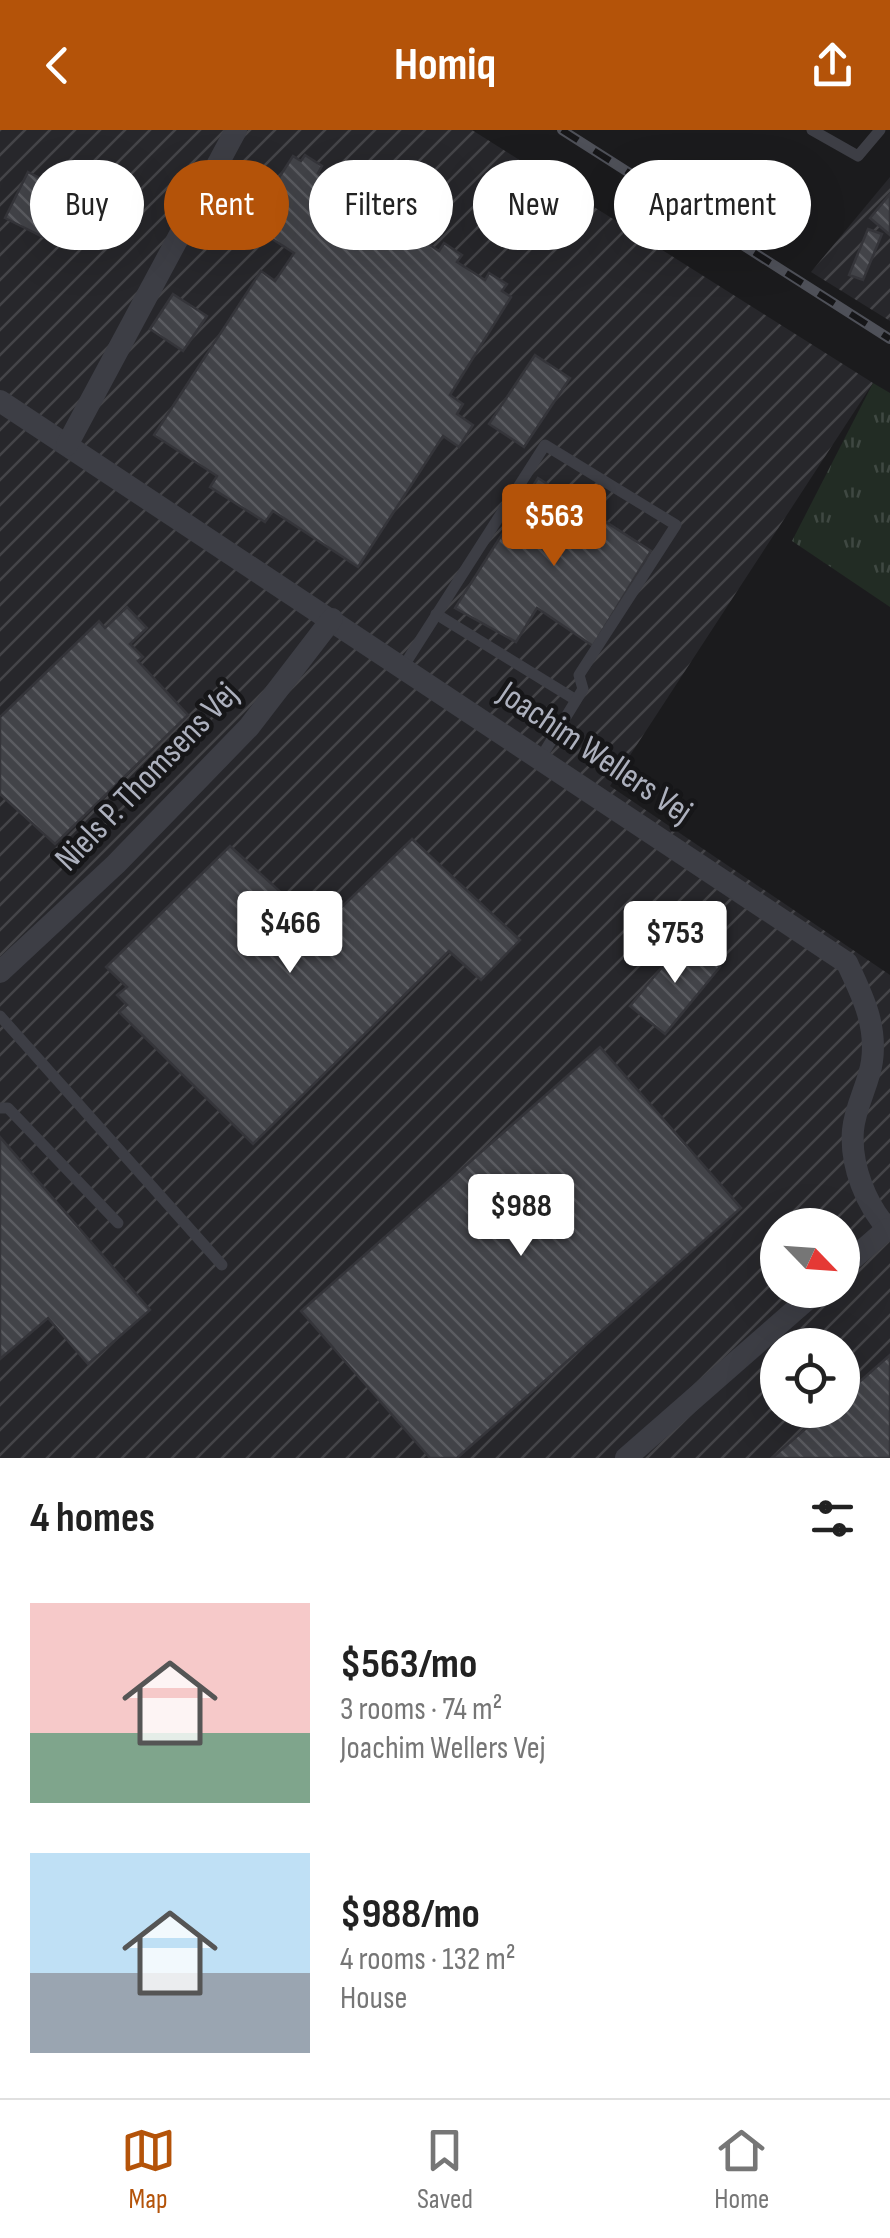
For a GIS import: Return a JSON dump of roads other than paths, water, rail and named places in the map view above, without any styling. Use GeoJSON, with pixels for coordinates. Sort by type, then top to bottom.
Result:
{"type":"FeatureCollection","features":[{"type":"Feature","properties":{"kind":"street"},"geometry":{"type":"LineString","coordinates":[[67,445],[236,130]]}},
{"type":"Feature","properties":{"kind":"street","name":"Joachim Wellers Vej"},"geometry":{"type":"LineString","coordinates":[[0,401],[847,963],[871,1016],[872,1060],[853,1131],[860,1182],[889,1230]]}},
{"type":"Feature","properties":{"kind":"street","name":"Niels P. Thomsens Vej"},"geometry":{"type":"LineString","coordinates":[[0,972],[116,864],[249,727],[332,620]]}},
{"type":"Feature","properties":{"kind":"street"},"geometry":{"type":"LineString","coordinates":[[860,1253],[889,1230]]}},
{"type":"Feature","properties":{"kind":"street"},"geometry":{"type":"LineString","coordinates":[[626,1458],[797,1308]]}},
{"type":"Feature","properties":{"kind":"lane"},"geometry":{"type":"LineString","coordinates":[[812,130],[858,156],[880,130]]}},
{"type":"Feature","properties":{"kind":"lane"},"geometry":{"type":"LineString","coordinates":[[403,667],[545,445],[676,525],[579,675],[583,689],[540,759]]}},
{"type":"Feature","properties":{"kind":"lane"},"geometry":{"type":"LineString","coordinates":[[436,614],[576,700]]}},
{"type":"Feature","properties":{"kind":"lane"},"geometry":{"type":"LineString","coordinates":[[0,1016],[222,1265]]}},
{"type":"Feature","properties":{"kind":"lane"},"geometry":{"type":"LineString","coordinates":[[0,1108],[8,1108],[118,1223]]}},
{"type":"Feature","properties":{"kind":"railway"},"geometry":{"type":"LineString","coordinates":[[562,130],[890,339]]}}]}
